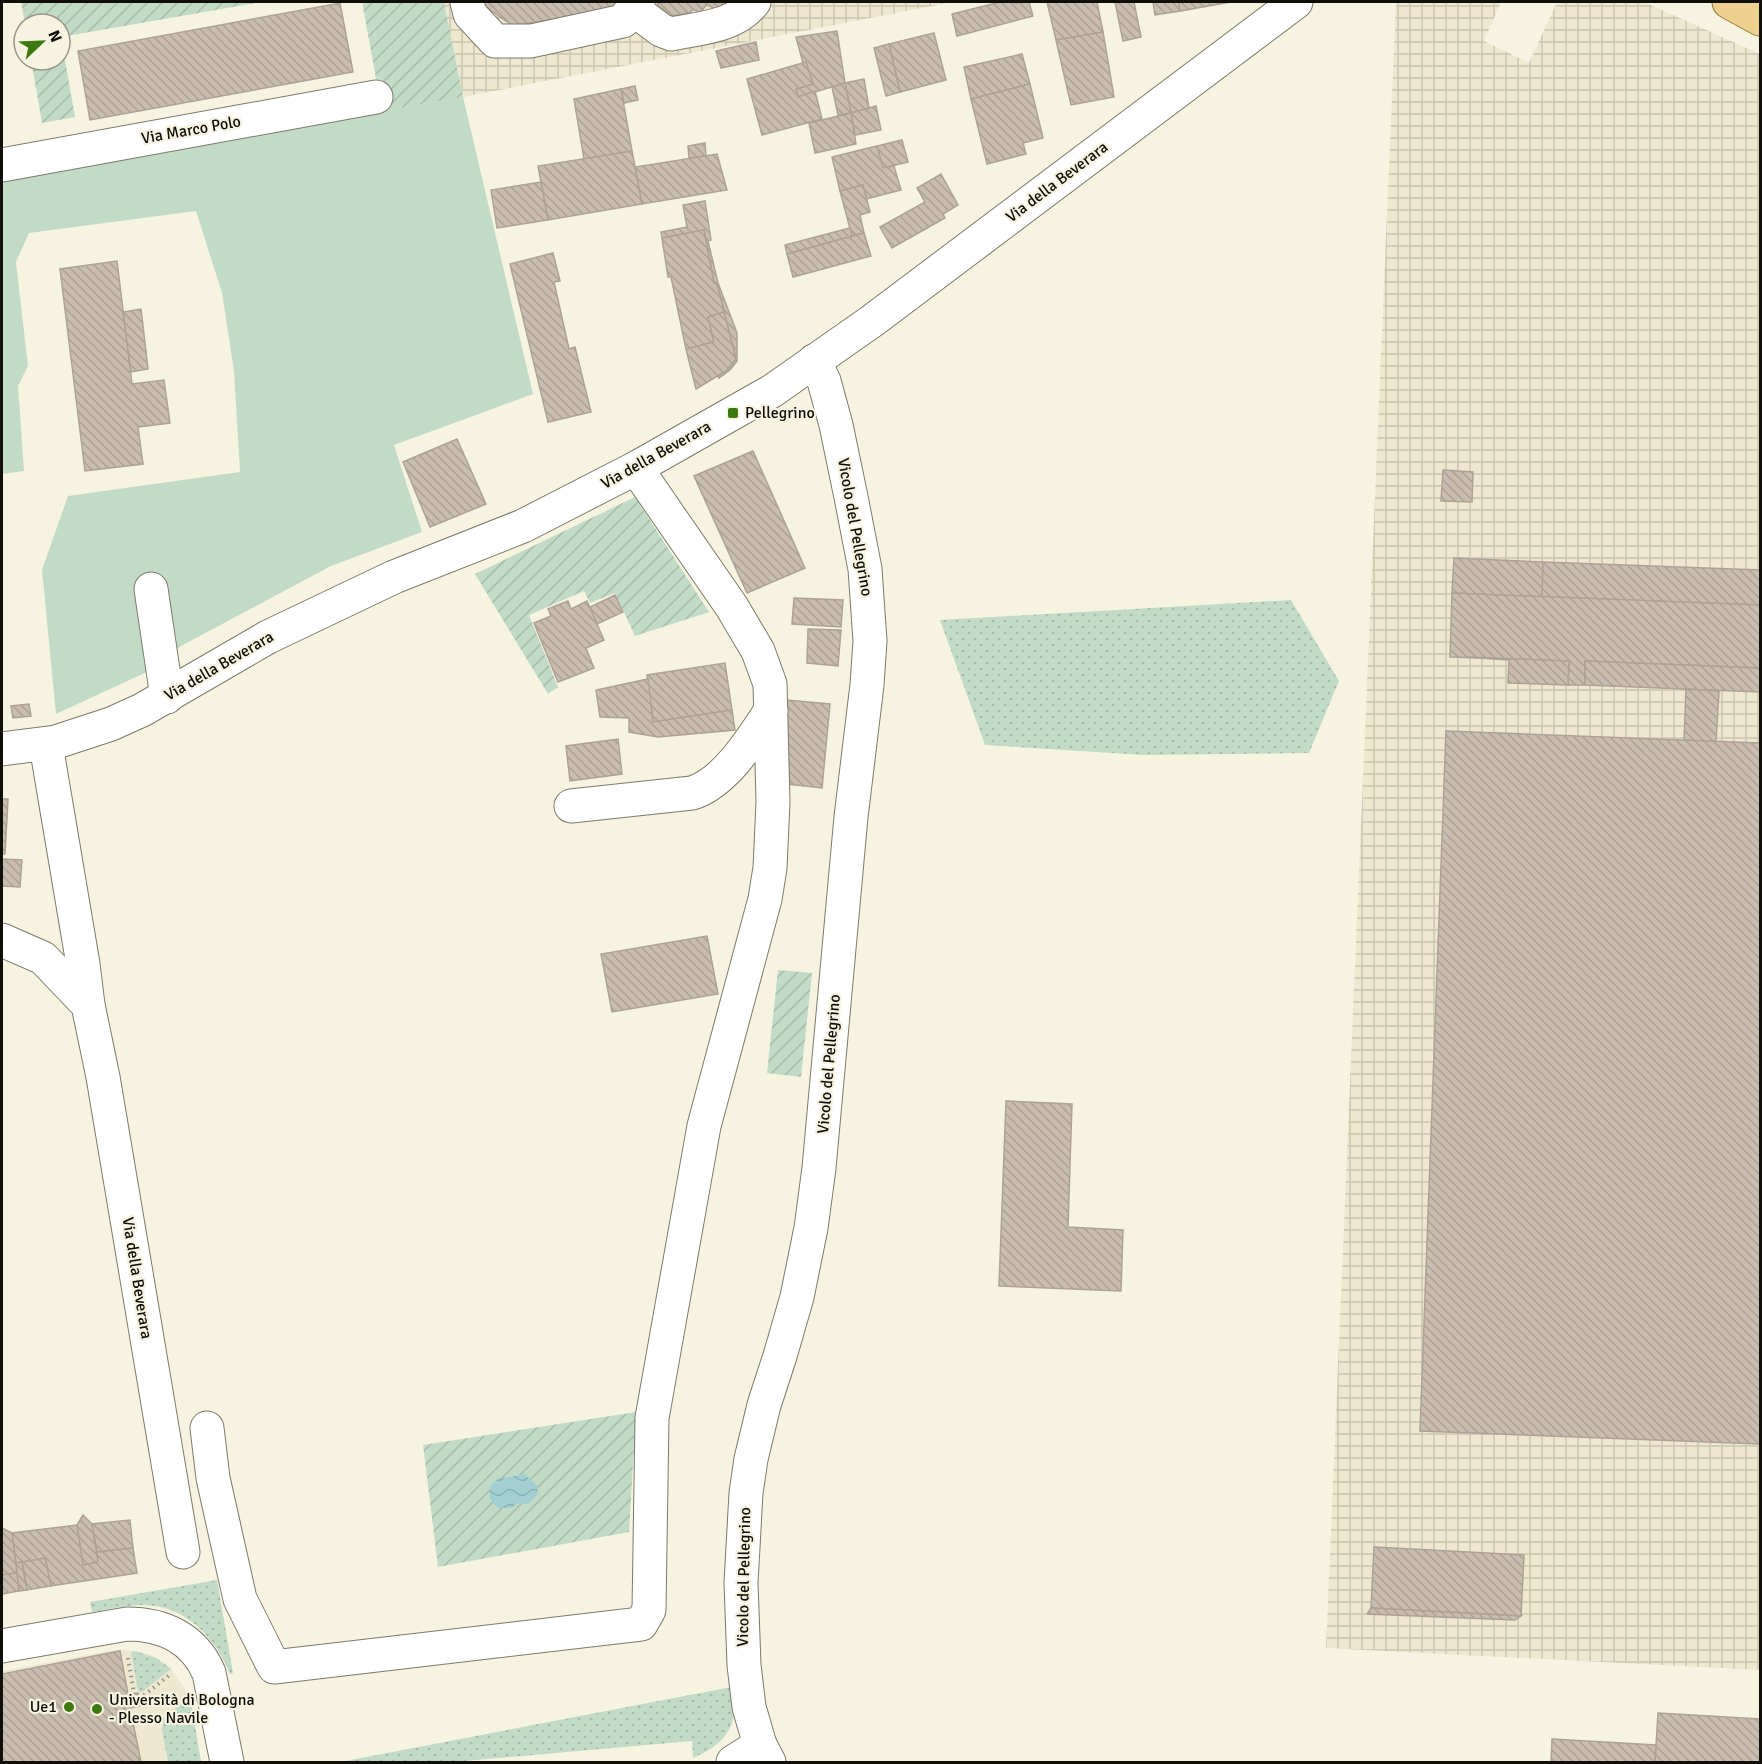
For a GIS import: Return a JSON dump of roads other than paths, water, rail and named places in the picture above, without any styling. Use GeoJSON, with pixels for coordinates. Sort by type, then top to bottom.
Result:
{"type":"FeatureCollection","features":[{"type":"Feature","properties":{"kind":"main road"},"geometry":{"type":"LineString","coordinates":[[1729,2],[1761,19]]}},
{"type":"Feature","properties":{"kind":"street"},"geometry":{"type":"LineString","coordinates":[[467,2],[470,15],[495,41],[531,41],[623,21],[635,5],[662,30],[671,34],[735,19],[749,9],[754,2]]}},
{"type":"Feature","properties":{"kind":"street","name":"Via della Beverara"},"geometry":{"type":"LineString","coordinates":[[2,749],[46,745],[111,724],[167,697],[268,637],[394,577],[523,526],[636,468],[772,391],[872,321],[1296,2]]}},
{"type":"Feature","properties":{"kind":"street","name":"Via Marco Polo"},"geometry":{"type":"LineString","coordinates":[[3,155],[376,97]]}},
{"type":"Feature","properties":{"kind":"street","name":"Vicolo del Pellegrino"},"geometry":{"type":"LineString","coordinates":[[754,1757],[744,1665],[741,1583],[746,1493],[761,1416],[797,1297],[811,1228],[819,1168],[851,817],[870,641],[865,569],[851,497],[836,425],[824,381],[814,361]]}},
{"type":"Feature","properties":{"kind":"street"},"geometry":{"type":"LineString","coordinates":[[207,1428],[213,1478],[240,1599],[274,1667],[641,1624],[648,1610],[652,1418],[704,1126],[765,899],[770,868],[773,802],[770,684],[758,651],[732,607],[636,468]]}},
{"type":"Feature","properties":{"kind":"street"},"geometry":{"type":"LineString","coordinates":[[151,589],[167,697]]}},
{"type":"Feature","properties":{"kind":"street"},"geometry":{"type":"LineString","coordinates":[[571,806],[692,793],[705,789],[751,742],[771,710]]}},
{"type":"Feature","properties":{"kind":"street","name":"Via della Beverara"},"geometry":{"type":"LineString","coordinates":[[46,745],[88,1005],[103,1077],[183,1552]]}},
{"type":"Feature","properties":{"kind":"street"},"geometry":{"type":"LineString","coordinates":[[2,940],[43,958],[88,1005]]}},
{"type":"Feature","properties":{"kind":"street"},"geometry":{"type":"LineString","coordinates":[[2,1646],[127,1624],[143,1624],[173,1633],[193,1650],[207,1668],[227,1762]]}},
{"type":"Feature","properties":{"kind":"water"},"geometry":{"type":"Polygon","coordinates":[[[525,1474],[538,1487],[537,1495],[528,1504],[519,1503],[511,1508],[498,1508],[490,1499],[490,1486],[498,1479],[525,1474]]]}},
{"type":"Feature","properties":{"kind":"place","name":"Pellegrino"},"geometry":{"type":"Point","coordinates":[733,413]}},
{"type":"Feature","properties":{"kind":"place","name":"Ue1"},"geometry":{"type":"Point","coordinates":[69,1707]}},
{"type":"Feature","properties":{"kind":"place","name":"Università di Bologna - Plesso Navile"},"geometry":{"type":"Point","coordinates":[97,1709]}}]}
